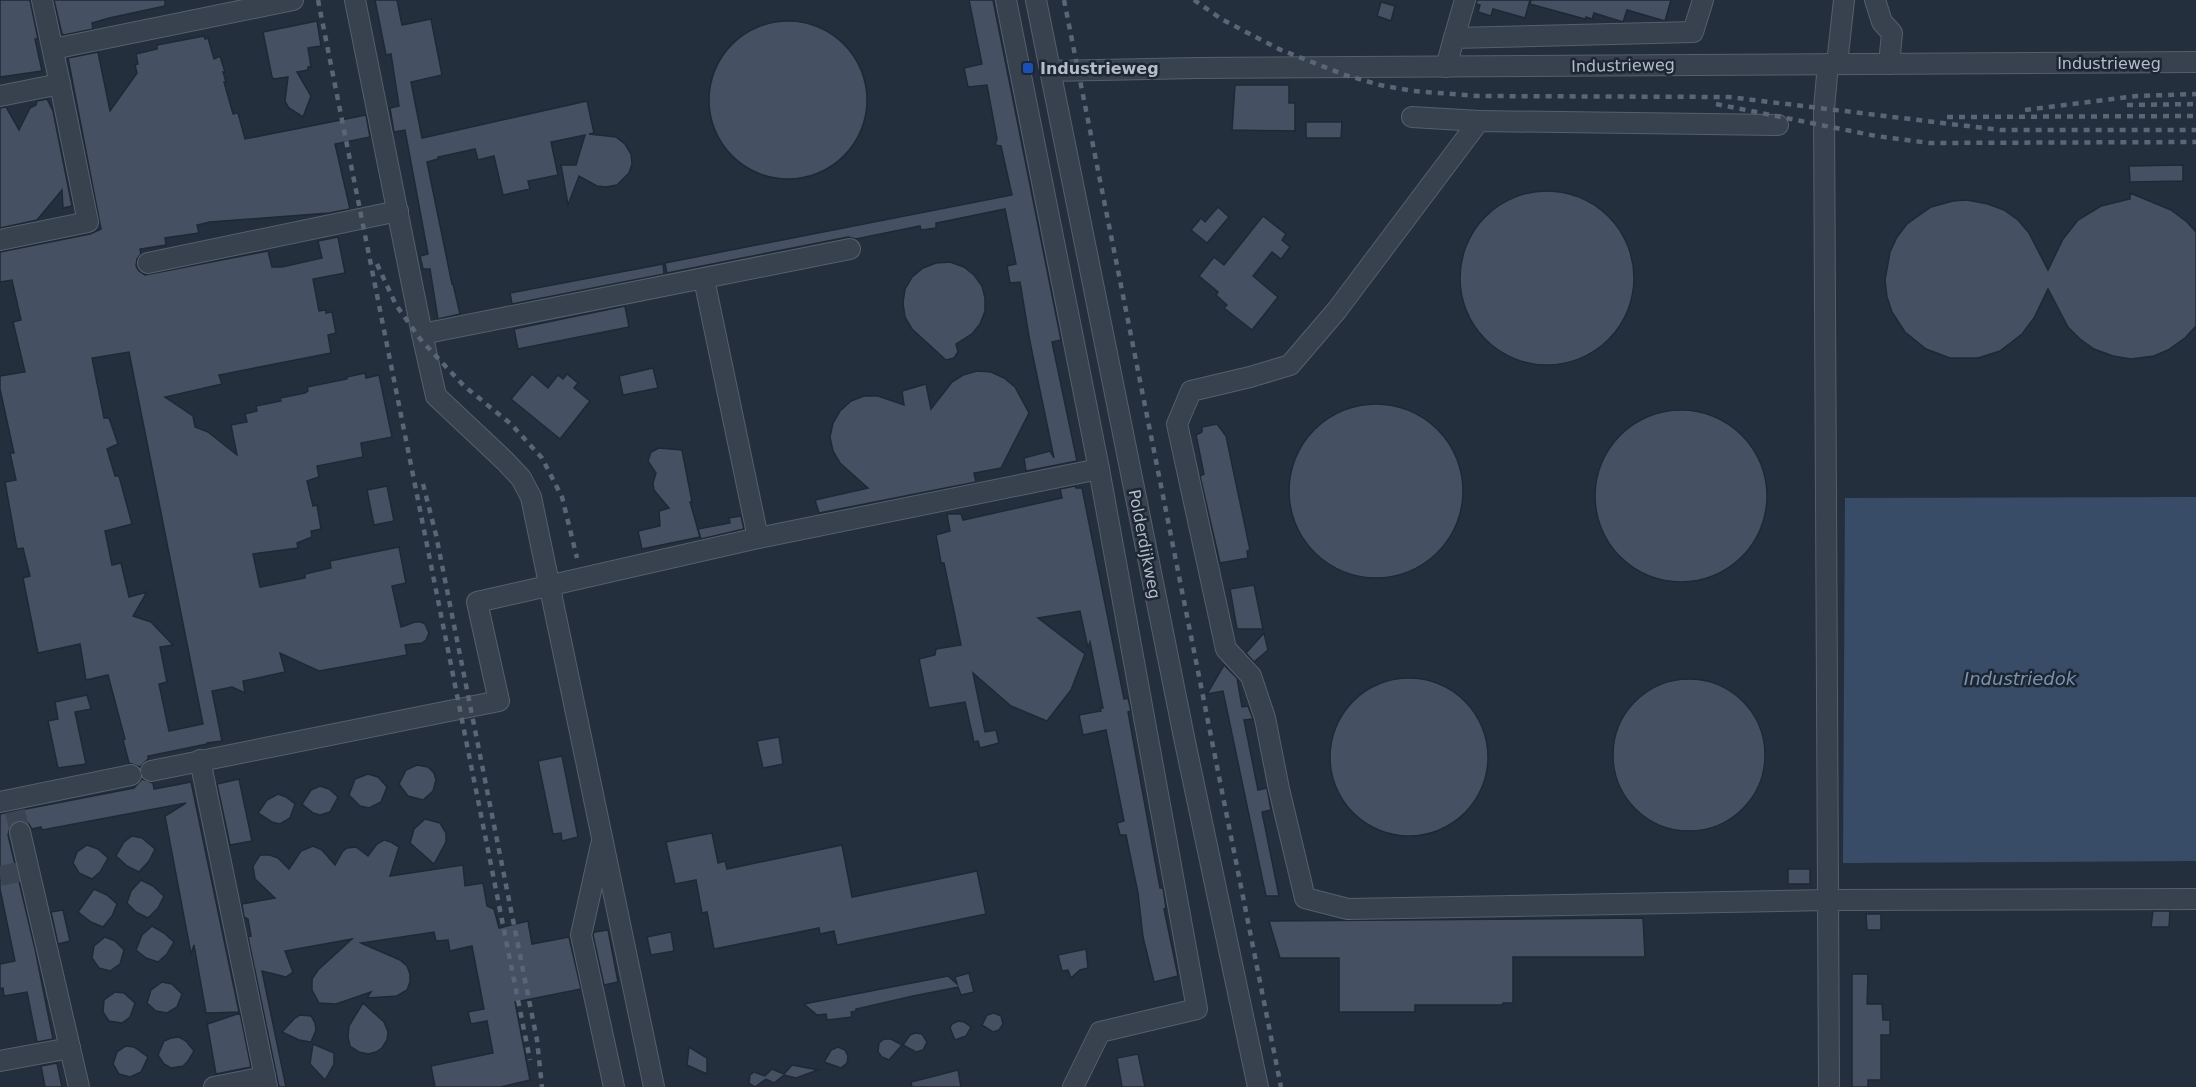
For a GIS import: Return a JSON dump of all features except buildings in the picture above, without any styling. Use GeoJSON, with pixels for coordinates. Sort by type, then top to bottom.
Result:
{"type":"FeatureCollection","features":[{"type":"Feature","properties":{"kind":"street"},"geometry":{"type":"LineString","coordinates":[[0,240],[88,222],[42,0]]}},
{"type":"Feature","properties":{"kind":"street"},"geometry":{"type":"LineString","coordinates":[[53,49],[293,0]]}},
{"type":"Feature","properties":{"kind":"street"},"geometry":{"type":"LineString","coordinates":[[355,0],[436,396],[521,478],[531,497],[654,1087]]}},
{"type":"Feature","properties":{"kind":"street"},"geometry":{"type":"LineString","coordinates":[[1006,0],[1099,469],[1197,1010],[1100,1032],[1073,1087]]}},
{"type":"Feature","properties":{"kind":"street","name":"Polderdijkweg"},"geometry":{"type":"LineString","coordinates":[[1035,0],[1175,695],[1258,1087]]}},
{"type":"Feature","properties":{"kind":"street"},"geometry":{"type":"LineString","coordinates":[[1446,67],[1465,0]]}},
{"type":"Feature","properties":{"kind":"street"},"geometry":{"type":"LineString","coordinates":[[1454,38],[1693,32],[1703,0]]}},
{"type":"Feature","properties":{"kind":"street"},"geometry":{"type":"LineString","coordinates":[[1829,1087],[1824,109],[1844,0]]}},
{"type":"Feature","properties":{"kind":"street"},"geometry":{"type":"LineString","coordinates":[[1875,0],[1882,22],[1892,33],[1889,64]]}},
{"type":"Feature","properties":{"kind":"street","name":"Industrieweg"},"geometry":{"type":"LineString","coordinates":[[1050,71],[2196,62]]}},
{"type":"Feature","properties":{"kind":"street"},"geometry":{"type":"LineString","coordinates":[[0,96],[60,84]]}},
{"type":"Feature","properties":{"kind":"street"},"geometry":{"type":"LineString","coordinates":[[1412,117],[1479,121],[1778,125]]}},
{"type":"Feature","properties":{"kind":"street"},"geometry":{"type":"LineString","coordinates":[[1479,121],[1337,310],[1290,365],[1191,391],[1177,424],[1226,649],[1251,676],[1265,718],[1305,898],[1348,909],[1828,900],[2196,899]]}},
{"type":"Feature","properties":{"kind":"street"},"geometry":{"type":"LineString","coordinates":[[148,263],[398,211]]}},
{"type":"Feature","properties":{"kind":"street"},"geometry":{"type":"LineString","coordinates":[[422,334],[850,249]]}},
{"type":"Feature","properties":{"kind":"street"},"geometry":{"type":"LineString","coordinates":[[704,279],[758,538]]}},
{"type":"Feature","properties":{"kind":"street"},"geometry":{"type":"LineString","coordinates":[[151,771],[499,701],[477,602],[758,538],[1099,469]]}},
{"type":"Feature","properties":{"kind":"street"},"geometry":{"type":"LineString","coordinates":[[200,760],[266,1082],[214,1087]]}},
{"type":"Feature","properties":{"kind":"street"},"geometry":{"type":"LineString","coordinates":[[9,804],[131,775]]}},
{"type":"Feature","properties":{"kind":"street"},"geometry":{"type":"LineString","coordinates":[[20,832],[24,871],[79,1087]]}},
{"type":"Feature","properties":{"kind":"street"},"geometry":{"type":"LineString","coordinates":[[602,837],[581,935],[614,1087]]}},
{"type":"Feature","properties":{"kind":"street"},"geometry":{"type":"LineString","coordinates":[[0,1061],[70,1048]]}},
{"type":"Feature","properties":{"kind":"water","name":"Industriedok"},"geometry":{"type":"Polygon","coordinates":[[[2196,497],[2196,861],[1843,863],[1845,498],[2196,497]]]}},
{"type":"Feature","properties":{"kind":"tunnel"},"geometry":{"type":"LineString","coordinates":[[15,811],[20,832]]}},
{"type":"Feature","properties":{"kind":"tunnel"},"geometry":{"type":"LineString","coordinates":[[0,876],[19,872]]}},
{"type":"Feature","properties":{"kind":"railway"},"geometry":{"type":"LineString","coordinates":[[318,0],[530,1060]]}},
{"type":"Feature","properties":{"kind":"railway"},"geometry":{"type":"LineString","coordinates":[[1064,0],[1281,1087]]}},
{"type":"Feature","properties":{"kind":"railway"},"geometry":{"type":"LineString","coordinates":[[1194,0],[1223,20],[1281,50],[1345,75],[1413,91],[1478,96],[1729,97],[2000,130],[2196,130]]}},
{"type":"Feature","properties":{"kind":"railway"},"geometry":{"type":"LineString","coordinates":[[2025,110],[2137,96],[2196,94]]}},
{"type":"Feature","properties":{"kind":"railway"},"geometry":{"type":"LineString","coordinates":[[1716,104],[1876,136],[1929,143],[2196,142]]}},
{"type":"Feature","properties":{"kind":"railway"},"geometry":{"type":"LineString","coordinates":[[2127,105],[2196,104]]}},
{"type":"Feature","properties":{"kind":"railway"},"geometry":{"type":"LineString","coordinates":[[1947,117],[2196,116]]}},
{"type":"Feature","properties":{"kind":"railway"},"geometry":{"type":"LineString","coordinates":[[377,264],[396,305],[421,340],[464,386],[511,424],[542,458],[562,497],[577,558]]}},
{"type":"Feature","properties":{"kind":"railway"},"geometry":{"type":"LineString","coordinates":[[423,484],[436,535],[537,1040],[542,1087]]}},
{"type":"Feature","properties":{"kind":"place","name":"Industrieweg"},"geometry":{"type":"Point","coordinates":[1028,68]}}]}
